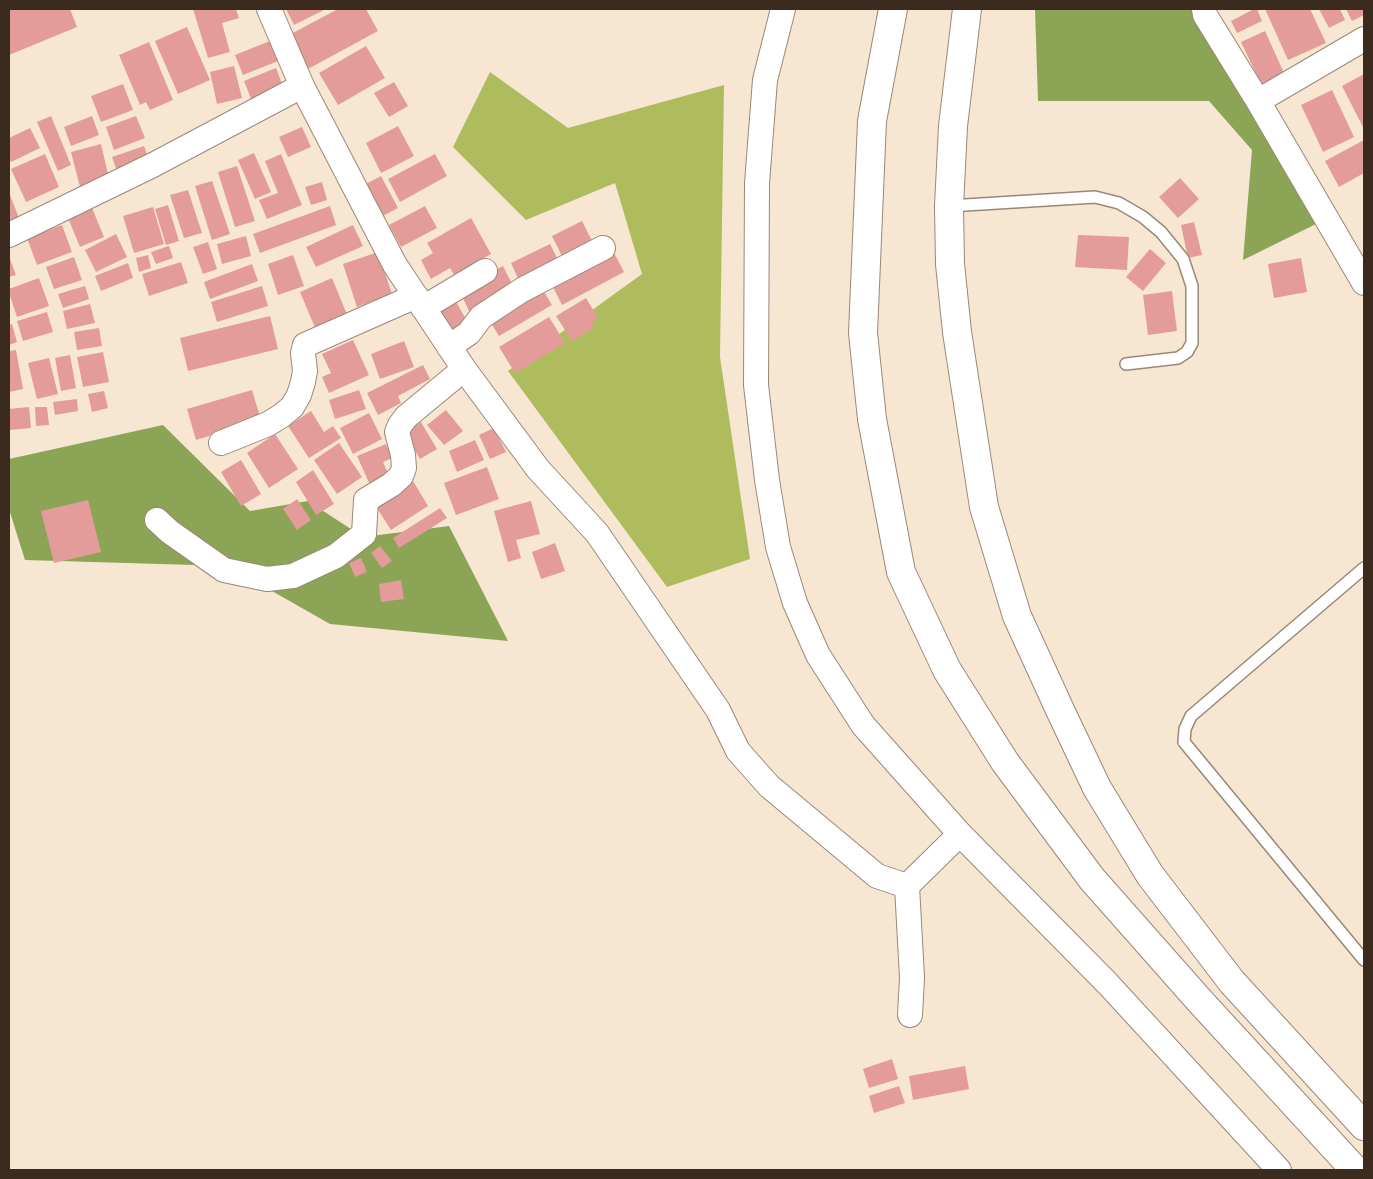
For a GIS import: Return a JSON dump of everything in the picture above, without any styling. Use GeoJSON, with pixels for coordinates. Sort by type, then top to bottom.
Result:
{"type":"FeatureCollection","features":[{"type":"Feature","properties":{"kind":"highway"},"geometry":{"type":"LineString","coordinates":[[892,9],[872,121],[863,333],[872,418],[901,572],[947,670],[1005,762],[1092,879],[1199,1000],[1355,1170]]}},
{"type":"Feature","properties":{"kind":"highway"},"geometry":{"type":"LineString","coordinates":[[967,9],[953,126],[949,206],[950,264],[957,332],[984,506],[1017,616],[1097,788],[1150,876],[1232,982],[1364,1126]]}},
{"type":"Feature","properties":{"kind":"street"},"geometry":{"type":"LineString","coordinates":[[269,9],[302,86],[395,266],[464,369],[538,470],[597,533],[639,592],[718,710],[738,751],[769,786],[877,876],[907,886]]}},
{"type":"Feature","properties":{"kind":"street"},"geometry":{"type":"LineString","coordinates":[[783,9],[765,80],[757,193],[756,385],[767,480],[778,547],[795,603],[823,663],[863,725],[960,834],[1108,984],[1279,1170]]}},
{"type":"Feature","properties":{"kind":"street"},"geometry":{"type":"LineString","coordinates":[[1204,9],[1205,15],[1258,100],[1364,283]]}},
{"type":"Feature","properties":{"kind":"street"},"geometry":{"type":"LineString","coordinates":[[1258,100],[1364,39]]}},
{"type":"Feature","properties":{"kind":"street"},"geometry":{"type":"LineString","coordinates":[[9,235],[153,165],[302,86]]}},
{"type":"Feature","properties":{"kind":"street"},"geometry":{"type":"LineString","coordinates":[[449,347],[469,333],[480,317],[514,295],[603,248]]}},
{"type":"Feature","properties":{"kind":"street"},"geometry":{"type":"LineString","coordinates":[[221,443],[268,424],[292,406],[299,395],[303,382],[305,371],[303,353],[305,346],[419,302],[485,271]]}},
{"type":"Feature","properties":{"kind":"street"},"geometry":{"type":"LineString","coordinates":[[157,520],[170,532],[224,570],[267,579],[293,576],[336,556],[364,534],[366,500],[391,485],[401,476],[404,468],[397,432],[400,425],[406,417],[464,369]]}},
{"type":"Feature","properties":{"kind":"street"},"geometry":{"type":"LineString","coordinates":[[910,1015],[912,978],[907,886],[960,834]]}},
{"type":"Feature","properties":{"kind":"lane"},"geometry":{"type":"LineString","coordinates":[[949,206],[1095,197],[1119,203],[1143,217],[1161,232],[1183,259],[1192,286],[1192,343],[1187,352],[1178,358],[1126,364]]}},
{"type":"Feature","properties":{"kind":"lane"},"geometry":{"type":"LineString","coordinates":[[1364,568],[1191,716],[1185,729],[1184,742],[1364,960]]}},
{"type":"Feature","properties":{"kind":"green space"},"geometry":{"type":"Polygon","coordinates":[[[1035,9],[1204,9],[1318,223],[1243,260],[1252,150],[1209,101],[1038,101],[1035,9]]]}},
{"type":"Feature","properties":{"kind":"green space"},"geometry":{"type":"Polygon","coordinates":[[[490,72],[568,128],[724,85],[720,357],[750,559],[667,587],[508,371],[642,274],[615,183],[526,220],[453,147],[490,72]]]}},
{"type":"Feature","properties":{"kind":"green space"},"geometry":{"type":"Polygon","coordinates":[[[163,425],[250,511],[308,501],[363,537],[449,526],[508,641],[330,624],[228,566],[25,560],[9,509],[9,459],[163,425]]]}},
{"type":"Feature","properties":{"kind":"building"},"geometry":{"type":"Polygon","coordinates":[[[9,9],[70,9],[77,27],[9,55],[9,9]]]}},
{"type":"Feature","properties":{"kind":"building"},"geometry":{"type":"Polygon","coordinates":[[[193,9],[236,9],[239,18],[222,23],[230,52],[208,58],[193,9]]]}},
{"type":"Feature","properties":{"kind":"building"},"geometry":{"type":"Polygon","coordinates":[[[286,9],[326,9],[294,25],[286,9]]]}},
{"type":"Feature","properties":{"kind":"building"},"geometry":{"type":"Polygon","coordinates":[[[338,9],[366,9],[378,31],[308,69],[289,35],[338,9]]]}},
{"type":"Feature","properties":{"kind":"building"},"geometry":{"type":"Polygon","coordinates":[[[1257,9],[1262,21],[1237,33],[1231,21],[1257,9]]]}},
{"type":"Feature","properties":{"kind":"building"},"geometry":{"type":"Polygon","coordinates":[[[1265,9],[1310,9],[1326,43],[1288,60],[1265,9]]]}},
{"type":"Feature","properties":{"kind":"building"},"geometry":{"type":"Polygon","coordinates":[[[1319,9],[1340,9],[1345,20],[1329,28],[1319,9]]]}},
{"type":"Feature","properties":{"kind":"building"},"geometry":{"type":"Polygon","coordinates":[[[1346,9],[1364,9],[1364,15],[1352,21],[1346,9]]]}},
{"type":"Feature","properties":{"kind":"building"},"geometry":{"type":"Polygon","coordinates":[[[187,27],[210,80],[178,94],[155,41],[187,27]]]}},
{"type":"Feature","properties":{"kind":"building"},"geometry":{"type":"Polygon","coordinates":[[[1265,31],[1284,73],[1261,84],[1241,42],[1265,31]]]}},
{"type":"Feature","properties":{"kind":"building"},"geometry":{"type":"Polygon","coordinates":[[[270,41],[278,61],[243,75],[235,55],[270,41]]]}},
{"type":"Feature","properties":{"kind":"building"},"geometry":{"type":"Polygon","coordinates":[[[149,42],[173,100],[150,110],[146,102],[140,105],[119,55],[149,42]]]}},
{"type":"Feature","properties":{"kind":"building"},"geometry":{"type":"Polygon","coordinates":[[[366,46],[385,78],[338,105],[319,73],[366,46]]]}},
{"type":"Feature","properties":{"kind":"building"},"geometry":{"type":"Polygon","coordinates":[[[234,66],[242,98],[217,104],[210,72],[234,66]]]}},
{"type":"Feature","properties":{"kind":"building"},"geometry":{"type":"Polygon","coordinates":[[[276,68],[284,89],[252,101],[244,81],[276,68]]]}},
{"type":"Feature","properties":{"kind":"building"},"geometry":{"type":"Polygon","coordinates":[[[1364,74],[1364,129],[1342,86],[1364,74]]]}},
{"type":"Feature","properties":{"kind":"building"},"geometry":{"type":"Polygon","coordinates":[[[394,82],[408,106],[389,117],[374,93],[394,82]]]}},
{"type":"Feature","properties":{"kind":"building"},"geometry":{"type":"Polygon","coordinates":[[[123,84],[133,110],[101,122],[91,96],[123,84]]]}},
{"type":"Feature","properties":{"kind":"building"},"geometry":{"type":"Polygon","coordinates":[[[1332,90],[1354,137],[1323,152],[1301,105],[1332,90]]]}},
{"type":"Feature","properties":{"kind":"building"},"geometry":{"type":"Polygon","coordinates":[[[51,116],[71,165],[58,171],[37,122],[51,116]]]}},
{"type":"Feature","properties":{"kind":"building"},"geometry":{"type":"Polygon","coordinates":[[[92,116],[99,135],[71,146],[64,127],[92,116]]]}},
{"type":"Feature","properties":{"kind":"building"},"geometry":{"type":"Polygon","coordinates":[[[136,116],[145,138],[114,150],[106,127],[136,116]]]}},
{"type":"Feature","properties":{"kind":"building"},"geometry":{"type":"Polygon","coordinates":[[[398,126],[414,156],[381,173],[366,143],[398,126]]]}},
{"type":"Feature","properties":{"kind":"building"},"geometry":{"type":"Polygon","coordinates":[[[302,127],[311,147],[288,157],[279,137],[302,127]]]}},
{"type":"Feature","properties":{"kind":"building"},"geometry":{"type":"Polygon","coordinates":[[[30,128],[40,148],[11,162],[9,158],[9,138],[30,128]]]}},
{"type":"Feature","properties":{"kind":"building"},"geometry":{"type":"Polygon","coordinates":[[[1364,140],[1364,173],[1339,187],[1325,161],[1364,140]]]}},
{"type":"Feature","properties":{"kind":"building"},"geometry":{"type":"Polygon","coordinates":[[[101,144],[110,183],[81,191],[71,152],[101,144]]]}},
{"type":"Feature","properties":{"kind":"building"},"geometry":{"type":"Polygon","coordinates":[[[144,146],[150,163],[118,174],[112,157],[144,146]]]}},
{"type":"Feature","properties":{"kind":"building"},"geometry":{"type":"Polygon","coordinates":[[[254,153],[271,192],[255,199],[238,160],[254,153]]]}},
{"type":"Feature","properties":{"kind":"building"},"geometry":{"type":"Polygon","coordinates":[[[45,154],[59,187],[26,202],[11,169],[45,154]]]}},
{"type":"Feature","properties":{"kind":"building"},"geometry":{"type":"Polygon","coordinates":[[[281,154],[302,205],[267,219],[259,200],[278,193],[265,161],[281,154]]]}},
{"type":"Feature","properties":{"kind":"building"},"geometry":{"type":"Polygon","coordinates":[[[435,154],[447,176],[400,202],[388,179],[435,154]]]}},
{"type":"Feature","properties":{"kind":"building"},"geometry":{"type":"Polygon","coordinates":[[[237,166],[255,221],[235,227],[218,172],[237,166]]]}},
{"type":"Feature","properties":{"kind":"building"},"geometry":{"type":"Polygon","coordinates":[[[381,176],[398,208],[377,219],[360,187],[381,176]]]}},
{"type":"Feature","properties":{"kind":"building"},"geometry":{"type":"Polygon","coordinates":[[[1180,178],[1199,199],[1178,218],[1159,197],[1180,178]]]}},
{"type":"Feature","properties":{"kind":"building"},"geometry":{"type":"Polygon","coordinates":[[[212,181],[230,234],[212,240],[195,186],[212,181]]]}},
{"type":"Feature","properties":{"kind":"building"},"geometry":{"type":"Polygon","coordinates":[[[322,182],[327,200],[311,205],[305,187],[322,182]]]}},
{"type":"Feature","properties":{"kind":"building"},"geometry":{"type":"Polygon","coordinates":[[[188,190],[202,233],[184,238],[170,195],[188,190]]]}},
{"type":"Feature","properties":{"kind":"building"},"geometry":{"type":"Polygon","coordinates":[[[9,192],[20,221],[9,226],[9,192]]]}},
{"type":"Feature","properties":{"kind":"building"},"geometry":{"type":"Polygon","coordinates":[[[168,205],[179,241],[166,245],[155,209],[168,205]]]}},
{"type":"Feature","properties":{"kind":"building"},"geometry":{"type":"Polygon","coordinates":[[[330,206],[336,225],[260,253],[253,234],[330,206]]]}},
{"type":"Feature","properties":{"kind":"building"},"geometry":{"type":"Polygon","coordinates":[[[425,206],[437,228],[401,247],[389,225],[425,206]]]}},
{"type":"Feature","properties":{"kind":"building"},"geometry":{"type":"Polygon","coordinates":[[[153,207],[164,244],[134,253],[123,216],[153,207]]]}},
{"type":"Feature","properties":{"kind":"building"},"geometry":{"type":"Polygon","coordinates":[[[92,208],[104,237],[80,247],[68,218],[92,208]]]}},
{"type":"Feature","properties":{"kind":"building"},"geometry":{"type":"Polygon","coordinates":[[[471,218],[491,254],[454,275],[450,268],[431,279],[421,260],[433,253],[427,243],[471,218]]]}},
{"type":"Feature","properties":{"kind":"building"},"geometry":{"type":"Polygon","coordinates":[[[582,221],[597,251],[567,266],[552,236],[582,221]]]}},
{"type":"Feature","properties":{"kind":"building"},"geometry":{"type":"Polygon","coordinates":[[[1194,222],[1202,255],[1188,258],[1181,225],[1194,222]]]}},
{"type":"Feature","properties":{"kind":"building"},"geometry":{"type":"Polygon","coordinates":[[[62,225],[72,252],[37,265],[27,238],[62,225]]]}},
{"type":"Feature","properties":{"kind":"building"},"geometry":{"type":"Polygon","coordinates":[[[353,225],[363,246],[316,267],[306,247],[353,225]]]}},
{"type":"Feature","properties":{"kind":"building"},"geometry":{"type":"Polygon","coordinates":[[[116,234],[127,257],[96,272],[85,250],[116,234]]]}},
{"type":"Feature","properties":{"kind":"building"},"geometry":{"type":"Polygon","coordinates":[[[1078,235],[1129,237],[1127,270],[1075,267],[1078,235]]]}},
{"type":"Feature","properties":{"kind":"building"},"geometry":{"type":"Polygon","coordinates":[[[246,236],[251,256],[222,264],[217,244],[246,236]]]}},
{"type":"Feature","properties":{"kind":"building"},"geometry":{"type":"Polygon","coordinates":[[[208,242],[217,269],[203,274],[193,247],[208,242]]]}},
{"type":"Feature","properties":{"kind":"building"},"geometry":{"type":"Polygon","coordinates":[[[550,244],[562,268],[522,287],[511,263],[550,244]]]}},
{"type":"Feature","properties":{"kind":"building"},"geometry":{"type":"Polygon","coordinates":[[[169,246],[173,258],[156,264],[151,252],[169,246]]]}},
{"type":"Feature","properties":{"kind":"building"},"geometry":{"type":"Polygon","coordinates":[[[612,249],[624,272],[562,305],[550,281],[612,249]]]}},
{"type":"Feature","properties":{"kind":"building"},"geometry":{"type":"Polygon","coordinates":[[[1150,249],[1166,263],[1143,291],[1126,277],[1150,249]]]}},
{"type":"Feature","properties":{"kind":"building"},"geometry":{"type":"Polygon","coordinates":[[[378,252],[392,294],[357,307],[343,264],[378,252]]]}},
{"type":"Feature","properties":{"kind":"building"},"geometry":{"type":"Polygon","coordinates":[[[148,255],[151,268],[139,272],[136,258],[148,255]]]}},
{"type":"Feature","properties":{"kind":"building"},"geometry":{"type":"Polygon","coordinates":[[[293,255],[304,286],[278,295],[268,264],[293,255]]]}},
{"type":"Feature","properties":{"kind":"building"},"geometry":{"type":"Polygon","coordinates":[[[9,256],[16,275],[9,277],[9,256]]]}},
{"type":"Feature","properties":{"kind":"building"},"geometry":{"type":"Polygon","coordinates":[[[74,257],[82,280],[54,289],[46,267],[74,257]]]}},
{"type":"Feature","properties":{"kind":"building"},"geometry":{"type":"Polygon","coordinates":[[[1301,258],[1307,292],[1274,298],[1268,264],[1301,258]]]}},
{"type":"Feature","properties":{"kind":"building"},"geometry":{"type":"Polygon","coordinates":[[[181,262],[188,283],[149,296],[142,274],[181,262]]]}},
{"type":"Feature","properties":{"kind":"building"},"geometry":{"type":"Polygon","coordinates":[[[128,263],[133,278],[101,291],[95,276],[128,263]]]}},
{"type":"Feature","properties":{"kind":"building"},"geometry":{"type":"Polygon","coordinates":[[[252,264],[258,281],[210,299],[204,282],[252,264]]]}},
{"type":"Feature","properties":{"kind":"building"},"geometry":{"type":"Polygon","coordinates":[[[503,266],[516,292],[472,317],[458,288],[503,266]]]}},
{"type":"Feature","properties":{"kind":"building"},"geometry":{"type":"Polygon","coordinates":[[[39,278],[49,306],[17,317],[9,289],[39,278]]]}},
{"type":"Feature","properties":{"kind":"building"},"geometry":{"type":"Polygon","coordinates":[[[332,278],[348,317],[316,330],[300,292],[332,278]]]}},
{"type":"Feature","properties":{"kind":"building"},"geometry":{"type":"Polygon","coordinates":[[[540,285],[552,305],[499,336],[486,315],[540,285]]]}},
{"type":"Feature","properties":{"kind":"building"},"geometry":{"type":"Polygon","coordinates":[[[85,286],[89,299],[63,308],[58,294],[85,286]]]}},
{"type":"Feature","properties":{"kind":"building"},"geometry":{"type":"Polygon","coordinates":[[[262,286],[268,306],[217,322],[211,302],[262,286]]]}},
{"type":"Feature","properties":{"kind":"building"},"geometry":{"type":"Polygon","coordinates":[[[1172,291],[1177,331],[1148,335],[1143,295],[1172,291]]]}},
{"type":"Feature","properties":{"kind":"building"},"geometry":{"type":"Polygon","coordinates":[[[451,293],[467,321],[447,333],[431,305],[451,293]]]}},
{"type":"Feature","properties":{"kind":"building"},"geometry":{"type":"Polygon","coordinates":[[[586,298],[598,318],[591,323],[594,327],[572,341],[556,316],[586,298]]]}},
{"type":"Feature","properties":{"kind":"building"},"geometry":{"type":"Polygon","coordinates":[[[90,304],[95,323],[67,329],[63,311],[90,304]]]}},
{"type":"Feature","properties":{"kind":"building"},"geometry":{"type":"Polygon","coordinates":[[[47,312],[53,332],[23,341],[17,321],[47,312]]]}},
{"type":"Feature","properties":{"kind":"building"},"geometry":{"type":"Polygon","coordinates":[[[270,316],[278,349],[188,371],[180,338],[270,316]]]}},
{"type":"Feature","properties":{"kind":"building"},"geometry":{"type":"Polygon","coordinates":[[[549,317],[565,343],[515,373],[499,347],[549,317]]]}},
{"type":"Feature","properties":{"kind":"building"},"geometry":{"type":"Polygon","coordinates":[[[12,324],[17,342],[9,345],[9,325],[12,324]]]}},
{"type":"Feature","properties":{"kind":"building"},"geometry":{"type":"Polygon","coordinates":[[[99,328],[102,346],[77,350],[74,332],[99,328]]]}},
{"type":"Feature","properties":{"kind":"building"},"geometry":{"type":"Polygon","coordinates":[[[353,340],[369,375],[329,393],[322,377],[331,373],[322,354],[353,340]]]}},
{"type":"Feature","properties":{"kind":"building"},"geometry":{"type":"Polygon","coordinates":[[[404,341],[414,367],[380,379],[371,354],[404,341]]]}},
{"type":"Feature","properties":{"kind":"building"},"geometry":{"type":"Polygon","coordinates":[[[16,350],[23,389],[9,392],[9,351],[16,350]]]}},
{"type":"Feature","properties":{"kind":"building"},"geometry":{"type":"Polygon","coordinates":[[[103,352],[109,382],[83,387],[77,357],[103,352]]]}},
{"type":"Feature","properties":{"kind":"building"},"geometry":{"type":"Polygon","coordinates":[[[70,355],[76,388],[61,391],[55,358],[70,355]]]}},
{"type":"Feature","properties":{"kind":"building"},"geometry":{"type":"Polygon","coordinates":[[[49,358],[58,394],[37,399],[28,363],[49,358]]]}},
{"type":"Feature","properties":{"kind":"building"},"geometry":{"type":"Polygon","coordinates":[[[423,365],[430,379],[398,396],[401,403],[378,415],[367,393],[423,365]]]}},
{"type":"Feature","properties":{"kind":"building"},"geometry":{"type":"Polygon","coordinates":[[[252,390],[261,420],[196,440],[187,409],[252,390]]]}},
{"type":"Feature","properties":{"kind":"building"},"geometry":{"type":"Polygon","coordinates":[[[359,390],[366,409],[335,419],[329,400],[359,390]]]}},
{"type":"Feature","properties":{"kind":"building"},"geometry":{"type":"Polygon","coordinates":[[[104,391],[108,408],[92,412],[88,394],[104,391]]]}},
{"type":"Feature","properties":{"kind":"building"},"geometry":{"type":"Polygon","coordinates":[[[77,399],[78,411],[55,415],[53,402],[77,399]]]}},
{"type":"Feature","properties":{"kind":"building"},"geometry":{"type":"Polygon","coordinates":[[[29,407],[31,428],[10,430],[9,409],[29,407]]]}},
{"type":"Feature","properties":{"kind":"building"},"geometry":{"type":"Polygon","coordinates":[[[35,407],[47,407],[49,425],[36,426],[35,407]]]}},
{"type":"Feature","properties":{"kind":"building"},"geometry":{"type":"Polygon","coordinates":[[[446,410],[463,431],[444,445],[427,425],[446,410]]]}},
{"type":"Feature","properties":{"kind":"building"},"geometry":{"type":"Polygon","coordinates":[[[311,411],[324,432],[333,426],[341,438],[309,458],[288,426],[311,411]]]}},
{"type":"Feature","properties":{"kind":"building"},"geometry":{"type":"Polygon","coordinates":[[[369,413],[382,439],[353,454],[340,428],[369,413]]]}},
{"type":"Feature","properties":{"kind":"building"},"geometry":{"type":"Polygon","coordinates":[[[421,422],[437,449],[420,459],[404,433],[421,422]]]}},
{"type":"Feature","properties":{"kind":"building"},"geometry":{"type":"Polygon","coordinates":[[[494,428],[506,452],[490,459],[479,435],[494,428]]]}},
{"type":"Feature","properties":{"kind":"building"},"geometry":{"type":"Polygon","coordinates":[[[275,434],[298,469],[269,488],[247,453],[275,434]]]}},
{"type":"Feature","properties":{"kind":"building"},"geometry":{"type":"Polygon","coordinates":[[[475,440],[484,460],[457,472],[449,451],[475,440]]]}},
{"type":"Feature","properties":{"kind":"building"},"geometry":{"type":"Polygon","coordinates":[[[339,443],[362,477],[337,494],[314,460],[339,443]]]}},
{"type":"Feature","properties":{"kind":"building"},"geometry":{"type":"Polygon","coordinates":[[[386,444],[392,458],[383,462],[389,476],[370,485],[357,456],[386,444]]]}},
{"type":"Feature","properties":{"kind":"building"},"geometry":{"type":"Polygon","coordinates":[[[241,460],[261,494],[241,506],[221,472],[241,460]]]}},
{"type":"Feature","properties":{"kind":"building"},"geometry":{"type":"Polygon","coordinates":[[[487,467],[499,499],[456,515],[444,483],[487,467]]]}},
{"type":"Feature","properties":{"kind":"building"},"geometry":{"type":"Polygon","coordinates":[[[313,470],[334,504],[316,515],[296,482],[313,470]]]}},
{"type":"Feature","properties":{"kind":"building"},"geometry":{"type":"Polygon","coordinates":[[[413,481],[428,506],[391,530],[375,505],[413,481]]]}},
{"type":"Feature","properties":{"kind":"building"},"geometry":{"type":"Polygon","coordinates":[[[297,499],[311,520],[297,530],[283,509],[297,499]]]}},
{"type":"Feature","properties":{"kind":"building"},"geometry":{"type":"Polygon","coordinates":[[[88,500],[101,552],[54,563],[41,511],[88,500]]]}},
{"type":"Feature","properties":{"kind":"building"},"geometry":{"type":"Polygon","coordinates":[[[531,501],[540,534],[516,540],[521,558],[508,562],[494,511],[531,501]]]}},
{"type":"Feature","properties":{"kind":"building"},"geometry":{"type":"Polygon","coordinates":[[[440,508],[447,518],[399,548],[393,538],[440,508]]]}},
{"type":"Feature","properties":{"kind":"building"},"geometry":{"type":"Polygon","coordinates":[[[555,543],[565,571],[541,579],[532,552],[555,543]]]}},
{"type":"Feature","properties":{"kind":"building"},"geometry":{"type":"Polygon","coordinates":[[[380,546],[392,561],[382,568],[371,553],[380,546]]]}},
{"type":"Feature","properties":{"kind":"building"},"geometry":{"type":"Polygon","coordinates":[[[361,558],[367,572],[355,577],[349,563],[361,558]]]}},
{"type":"Feature","properties":{"kind":"building"},"geometry":{"type":"Polygon","coordinates":[[[401,580],[404,599],[381,602],[379,584],[401,580]]]}},
{"type":"Feature","properties":{"kind":"building"},"geometry":{"type":"Polygon","coordinates":[[[892,1059],[898,1079],[869,1088],[863,1069],[892,1059]]]}},
{"type":"Feature","properties":{"kind":"building"},"geometry":{"type":"Polygon","coordinates":[[[965,1066],[969,1089],[913,1100],[909,1076],[965,1066]]]}},
{"type":"Feature","properties":{"kind":"building"},"geometry":{"type":"Polygon","coordinates":[[[899,1086],[905,1103],[874,1113],[869,1096],[899,1086]]]}}]}
